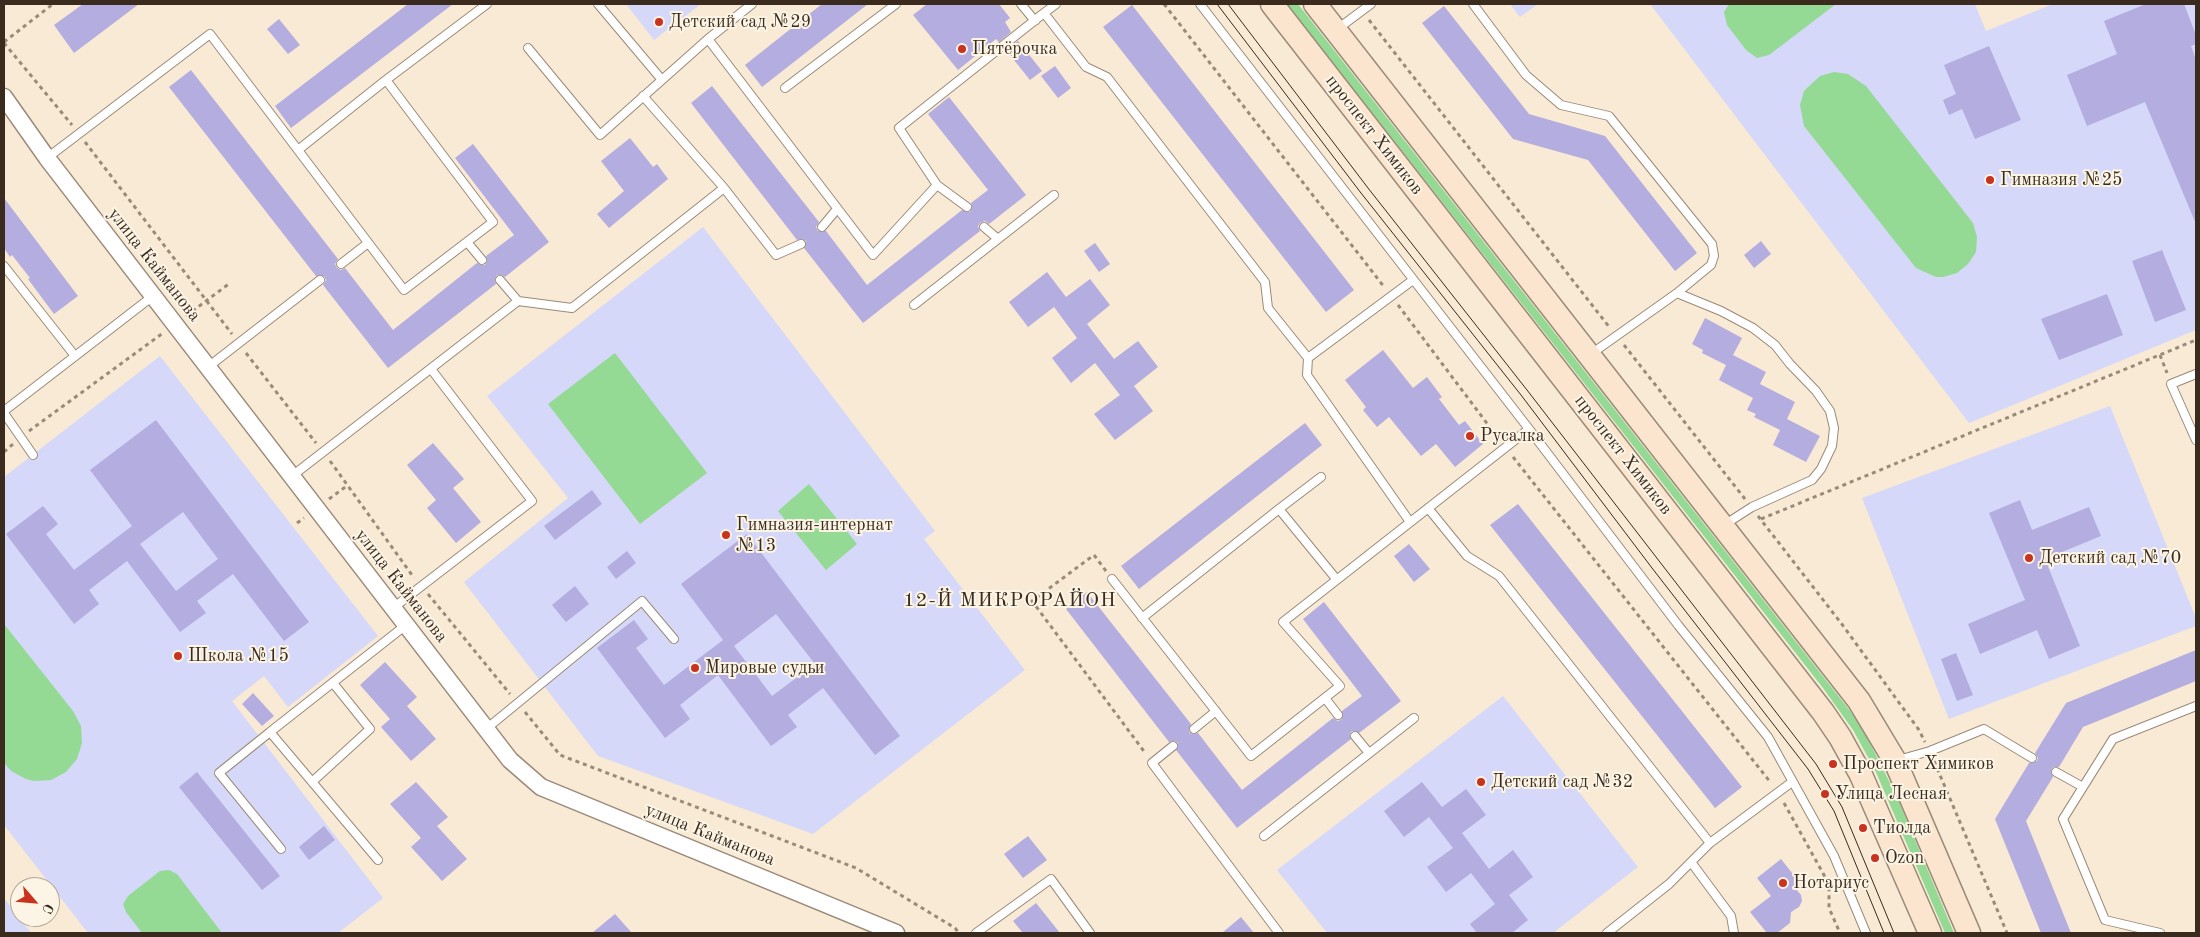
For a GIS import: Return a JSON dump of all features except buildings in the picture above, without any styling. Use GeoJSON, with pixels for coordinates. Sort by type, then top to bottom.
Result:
{"type":"FeatureCollection","features":[{"type":"Feature","properties":{"kind":"main road","name":"проспект Химиков"},"geometry":{"type":"LineString","coordinates":[[1272,4],[1823,712],[1840,737],[1861,775],[1930,933]]}},
{"type":"Feature","properties":{"kind":"main road","name":"проспект Химиков"},"geometry":{"type":"LineString","coordinates":[[1315,4],[1830,661],[1871,719],[1895,761],[1969,933]]}},
{"type":"Feature","properties":{"kind":"street","name":"улица Кайманова"},"geometry":{"type":"LineString","coordinates":[[4,97],[47,158],[510,760],[541,787],[896,933]]}},
{"type":"Feature","properties":{"kind":"lane"},"geometry":{"type":"LineString","coordinates":[[298,150],[386,80],[487,4]]}},
{"type":"Feature","properties":{"kind":"lane"},"geometry":{"type":"LineString","coordinates":[[598,4],[662,80]]}},
{"type":"Feature","properties":{"kind":"lane"},"geometry":{"type":"LineString","coordinates":[[528,48],[600,135],[752,4]]}},
{"type":"Feature","properties":{"kind":"lane"},"geometry":{"type":"LineString","coordinates":[[784,88],[896,4]]}},
{"type":"Feature","properties":{"kind":"lane"},"geometry":{"type":"LineString","coordinates":[[1020,4],[1035,21]]}},
{"type":"Feature","properties":{"kind":"lane"},"geometry":{"type":"LineString","coordinates":[[967,206],[937,185],[899,128],[1056,4]]}},
{"type":"Feature","properties":{"kind":"lane"},"geometry":{"type":"LineString","coordinates":[[1200,4],[1678,625],[1768,737],[1834,856],[1866,933]]}},
{"type":"Feature","properties":{"kind":"lane"},"geometry":{"type":"LineString","coordinates":[[1335,30],[1371,4]]}},
{"type":"Feature","properties":{"kind":"lane"},"geometry":{"type":"LineString","coordinates":[[1473,4],[1526,75],[1561,105],[1609,116],[1712,244],[1714,256],[1711,265],[1677,293],[1590,355]]}},
{"type":"Feature","properties":{"kind":"lane"},"geometry":{"type":"LineString","coordinates":[[1044,13],[1086,67],[1107,78],[1265,282],[1268,308],[1308,358],[1307,374],[1410,522]]}},
{"type":"Feature","properties":{"kind":"lane"},"geometry":{"type":"LineString","coordinates":[[47,158],[210,34],[404,290],[493,222],[386,80]]}},
{"type":"Feature","properties":{"kind":"lane"},"geometry":{"type":"LineString","coordinates":[[708,40],[872,256],[937,185]]}},
{"type":"Feature","properties":{"kind":"lane"},"geometry":{"type":"LineString","coordinates":[[643,96],[724,188],[776,256],[800,244]]}},
{"type":"Feature","properties":{"kind":"lane"},"geometry":{"type":"LineString","coordinates":[[500,280],[518,301],[572,308],[724,188]]}},
{"type":"Feature","properties":{"kind":"lane"},"geometry":{"type":"LineString","coordinates":[[914,305],[1054,195]]}},
{"type":"Feature","properties":{"kind":"lane"},"geometry":{"type":"LineString","coordinates":[[822,227],[837,209]]}},
{"type":"Feature","properties":{"kind":"lane"},"geometry":{"type":"LineString","coordinates":[[984,227],[998,239]]}},
{"type":"Feature","properties":{"kind":"lane"},"geometry":{"type":"LineString","coordinates":[[467,242],[482,260]]}},
{"type":"Feature","properties":{"kind":"lane"},"geometry":{"type":"LineString","coordinates":[[341,264],[368,243]]}},
{"type":"Feature","properties":{"kind":"lane"},"geometry":{"type":"LineString","coordinates":[[4,266],[75,356]]}},
{"type":"Feature","properties":{"kind":"lane"},"geometry":{"type":"LineString","coordinates":[[208,367],[320,280]]}},
{"type":"Feature","properties":{"kind":"lane"},"geometry":{"type":"LineString","coordinates":[[1308,358],[1413,280]]}},
{"type":"Feature","properties":{"kind":"lane"},"geometry":{"type":"LineString","coordinates":[[1677,293],[1721,311],[1753,328],[1776,345],[1790,364],[1816,391],[1830,411],[1834,428],[1832,446],[1822,469],[1812,480],[1752,507],[1723,526]]}},
{"type":"Feature","properties":{"kind":"lane"},"geometry":{"type":"LineString","coordinates":[[33,455],[4,412],[153,296]]}},
{"type":"Feature","properties":{"kind":"lane"},"geometry":{"type":"LineString","coordinates":[[292,476],[518,301]]}},
{"type":"Feature","properties":{"kind":"lane"},"geometry":{"type":"LineString","coordinates":[[393,608],[532,501],[431,369]]}},
{"type":"Feature","properties":{"kind":"lane"},"geometry":{"type":"LineString","coordinates":[[2196,374],[2171,384],[2196,440]]}},
{"type":"Feature","properties":{"kind":"lane"},"geometry":{"type":"LineString","coordinates":[[1112,579],[1251,756],[1340,686],[1283,622],[1529,429]]}},
{"type":"Feature","properties":{"kind":"lane"},"geometry":{"type":"LineString","coordinates":[[1142,618],[1321,477]]}},
{"type":"Feature","properties":{"kind":"lane"},"geometry":{"type":"LineString","coordinates":[[1428,508],[1467,556],[1499,576],[1710,843]]}},
{"type":"Feature","properties":{"kind":"lane"},"geometry":{"type":"LineString","coordinates":[[1280,509],[1336,580]]}},
{"type":"Feature","properties":{"kind":"lane"},"geometry":{"type":"LineString","coordinates":[[486,729],[642,600],[674,639]]}},
{"type":"Feature","properties":{"kind":"lane"},"geometry":{"type":"LineString","coordinates":[[281,849],[219,773],[406,625]]}},
{"type":"Feature","properties":{"kind":"lane"},"geometry":{"type":"LineString","coordinates":[[312,782],[370,729],[333,682]]}},
{"type":"Feature","properties":{"kind":"lane"},"geometry":{"type":"LineString","coordinates":[[1325,698],[1338,714]]}},
{"type":"Feature","properties":{"kind":"lane"},"geometry":{"type":"LineString","coordinates":[[2160,933],[2105,920],[2063,819],[2113,738],[2196,706]]}},
{"type":"Feature","properties":{"kind":"lane"},"geometry":{"type":"LineString","coordinates":[[1194,729],[1216,711]]}},
{"type":"Feature","properties":{"kind":"lane"},"geometry":{"type":"LineString","coordinates":[[1264,836],[1414,718]]}},
{"type":"Feature","properties":{"kind":"lane"},"geometry":{"type":"LineString","coordinates":[[1895,761],[1930,751],[1984,729],[2032,758]]}},
{"type":"Feature","properties":{"kind":"lane"},"geometry":{"type":"LineString","coordinates":[[270,732],[378,860]]}},
{"type":"Feature","properties":{"kind":"lane"},"geometry":{"type":"LineString","coordinates":[[1355,736],[1369,753]]}},
{"type":"Feature","properties":{"kind":"lane"},"geometry":{"type":"LineString","coordinates":[[1173,746],[1152,763],[1279,933]]}},
{"type":"Feature","properties":{"kind":"lane"},"geometry":{"type":"LineString","coordinates":[[2056,772],[2083,787]]}},
{"type":"Feature","properties":{"kind":"lane"},"geometry":{"type":"LineString","coordinates":[[1606,933],[1669,884],[1710,843],[1792,782]]}},
{"type":"Feature","properties":{"kind":"lane"},"geometry":{"type":"LineString","coordinates":[[1691,862],[1731,916],[1734,933]]}},
{"type":"Feature","properties":{"kind":"lane"},"geometry":{"type":"LineString","coordinates":[[976,933],[1052,879],[1090,933]]}},
{"type":"Feature","properties":{"kind":"path"},"geometry":{"type":"LineString","coordinates":[[53,4],[4,43],[78,134],[323,452],[422,586],[560,755],[856,868],[955,928],[958,933]]}},
{"type":"Feature","properties":{"kind":"path"},"geometry":{"type":"LineString","coordinates":[[1164,4],[1392,296],[1506,447],[1778,792],[1829,884],[1829,908],[1840,933]]}},
{"type":"Feature","properties":{"kind":"path"},"geometry":{"type":"LineString","coordinates":[[1362,10],[1752,507],[1847,630],[1919,730],[1930,751],[2007,933]]}},
{"type":"Feature","properties":{"kind":"path"},"geometry":{"type":"LineString","coordinates":[[4,452],[230,284]]}},
{"type":"Feature","properties":{"kind":"path"},"geometry":{"type":"LineString","coordinates":[[1761,519],[2196,340]]}},
{"type":"Feature","properties":{"kind":"path"},"geometry":{"type":"LineString","coordinates":[[2160,355],[2171,384]]}},
{"type":"Feature","properties":{"kind":"path"},"geometry":{"type":"LineString","coordinates":[[1112,579],[1094,555],[1032,601],[1152,763]]}},
{"type":"Feature","properties":{"kind":"shaded area","name":"Детский сад №29"},"geometry":{"type":"Polygon","coordinates":[[[626,4],[701,4],[654,40],[626,4]]]}},
{"type":"Feature","properties":{"kind":"shaded area"},"geometry":{"type":"Polygon","coordinates":[[[1510,4],[1538,4],[1520,17],[1510,4]]]}},
{"type":"Feature","properties":{"kind":"shaded area","name":"Гимназия №25"},"geometry":{"type":"Polygon","coordinates":[[[1650,4],[1975,4],[1986,31],[2053,4],[2196,4],[2196,330],[1969,423],[1650,4]]]}},
{"type":"Feature","properties":{"kind":"shaded area","name":"Гимназия-интернат №13"},"geometry":{"type":"Polygon","coordinates":[[[703,227],[935,531],[924,539],[1025,670],[813,834],[598,756],[464,582],[568,498],[487,396],[703,227]]]}},
{"type":"Feature","properties":{"kind":"shaded area","name":"Школа №15"},"geometry":{"type":"Polygon","coordinates":[[[160,356],[378,636],[288,707],[264,676],[232,701],[383,898],[338,933],[88,933],[60,897],[60,877],[44,877],[4,825],[4,477],[160,356]]]}},
{"type":"Feature","properties":{"kind":"shaded area","name":"Детский сад №70"},"geometry":{"type":"Polygon","coordinates":[[[2110,406],[2196,618],[2196,626],[1949,719],[1862,498],[2110,406]]]}},
{"type":"Feature","properties":{"kind":"shaded area","name":"Детский сад №32"},"geometry":{"type":"Polygon","coordinates":[[[1503,696],[1638,867],[1553,933],[1327,933],[1277,870],[1503,696]]]}},
{"type":"Feature","properties":{"kind":"shaded area"},"geometry":{"type":"Polygon","coordinates":[[[4,898],[10,906],[10,927],[26,927],[31,933],[4,933],[4,898]]]}},
{"type":"Feature","properties":{"kind":"green space"},"geometry":{"type":"Polygon","coordinates":[[[1287,4],[1298,4],[1861,725],[1897,797],[1954,933],[1945,933],[1875,770],[1853,730],[1823,688],[1287,4]]]}},
{"type":"Feature","properties":{"kind":"green space"},"geometry":{"type":"Polygon","coordinates":[[[1729,4],[1836,4],[1769,55],[1757,58],[1746,50],[1727,25],[1724,12],[1729,4]]]}},
{"type":"Feature","properties":{"kind":"green space"},"geometry":{"type":"Polygon","coordinates":[[[1834,72],[1848,74],[1866,86],[1973,223],[1977,237],[1976,252],[1968,264],[1957,273],[1936,277],[1916,268],[1804,126],[1800,105],[1804,91],[1820,76],[1834,72]]]}},
{"type":"Feature","properties":{"kind":"green space"},"geometry":{"type":"Polygon","coordinates":[[[615,353],[707,473],[640,524],[548,404],[615,353]]]}},
{"type":"Feature","properties":{"kind":"green space"},"geometry":{"type":"Polygon","coordinates":[[[809,484],[857,544],[826,570],[778,511],[809,484]]]}},
{"type":"Feature","properties":{"kind":"green space"},"geometry":{"type":"Polygon","coordinates":[[[4,624],[73,711],[81,726],[82,743],[77,759],[66,772],[51,780],[34,781],[26,779],[11,771],[4,763],[4,624]]]}},
{"type":"Feature","properties":{"kind":"green space"},"geometry":{"type":"Polygon","coordinates":[[[169,870],[177,874],[222,933],[142,933],[126,912],[123,904],[128,896],[160,871],[169,870]]]}},
{"type":"Feature","properties":{"kind":"tram line"},"geometry":{"type":"LineString","coordinates":[[1217,4],[1361,193],[1521,395],[1808,769],[1834,811],[1884,933]]}},
{"type":"Feature","properties":{"kind":"tram line"},"geometry":{"type":"LineString","coordinates":[[1228,4],[1368,188],[1816,764],[1842,807],[1894,933]]}},
{"type":"Feature","properties":{"kind":"place","name":"Детский сад №29"},"geometry":{"type":"Point","coordinates":[659,22]}},
{"type":"Feature","properties":{"kind":"place","name":"Пятёрочка"},"geometry":{"type":"Point","coordinates":[962,49]}},
{"type":"Feature","properties":{"kind":"place","name":"Гимназия №25"},"geometry":{"type":"Point","coordinates":[1990,180]}},
{"type":"Feature","properties":{"kind":"place","name":"Русалка"},"geometry":{"type":"Point","coordinates":[1470,436]}},
{"type":"Feature","properties":{"kind":"place","name":"Гимназия-интернат №13"},"geometry":{"type":"Point","coordinates":[726,535]}},
{"type":"Feature","properties":{"kind":"place","name":"Детский сад №70"},"geometry":{"type":"Point","coordinates":[2029,558]}},
{"type":"Feature","properties":{"kind":"place","name":"Школа №15"},"geometry":{"type":"Point","coordinates":[178,656]}},
{"type":"Feature","properties":{"kind":"place","name":"Мировые судьи"},"geometry":{"type":"Point","coordinates":[695,668]}},
{"type":"Feature","properties":{"kind":"place","name":"Проспект Химиков"},"geometry":{"type":"Point","coordinates":[1833,764]}},
{"type":"Feature","properties":{"kind":"place","name":"Детский сад №32"},"geometry":{"type":"Point","coordinates":[1481,782]}},
{"type":"Feature","properties":{"kind":"place","name":"Улица Лесная"},"geometry":{"type":"Point","coordinates":[1825,794]}},
{"type":"Feature","properties":{"kind":"place","name":"Тиолда"},"geometry":{"type":"Point","coordinates":[1863,828]}},
{"type":"Feature","properties":{"kind":"place","name":"Ozon"},"geometry":{"type":"Point","coordinates":[1875,858]}},
{"type":"Feature","properties":{"kind":"place","name":"Нотариус"},"geometry":{"type":"Point","coordinates":[1783,883]}},
{"type":"Feature","properties":{"kind":"district","name":"12-Й МИКРОРАЙОН"},"geometry":{"type":"Point","coordinates":[1010,601]}}]}
